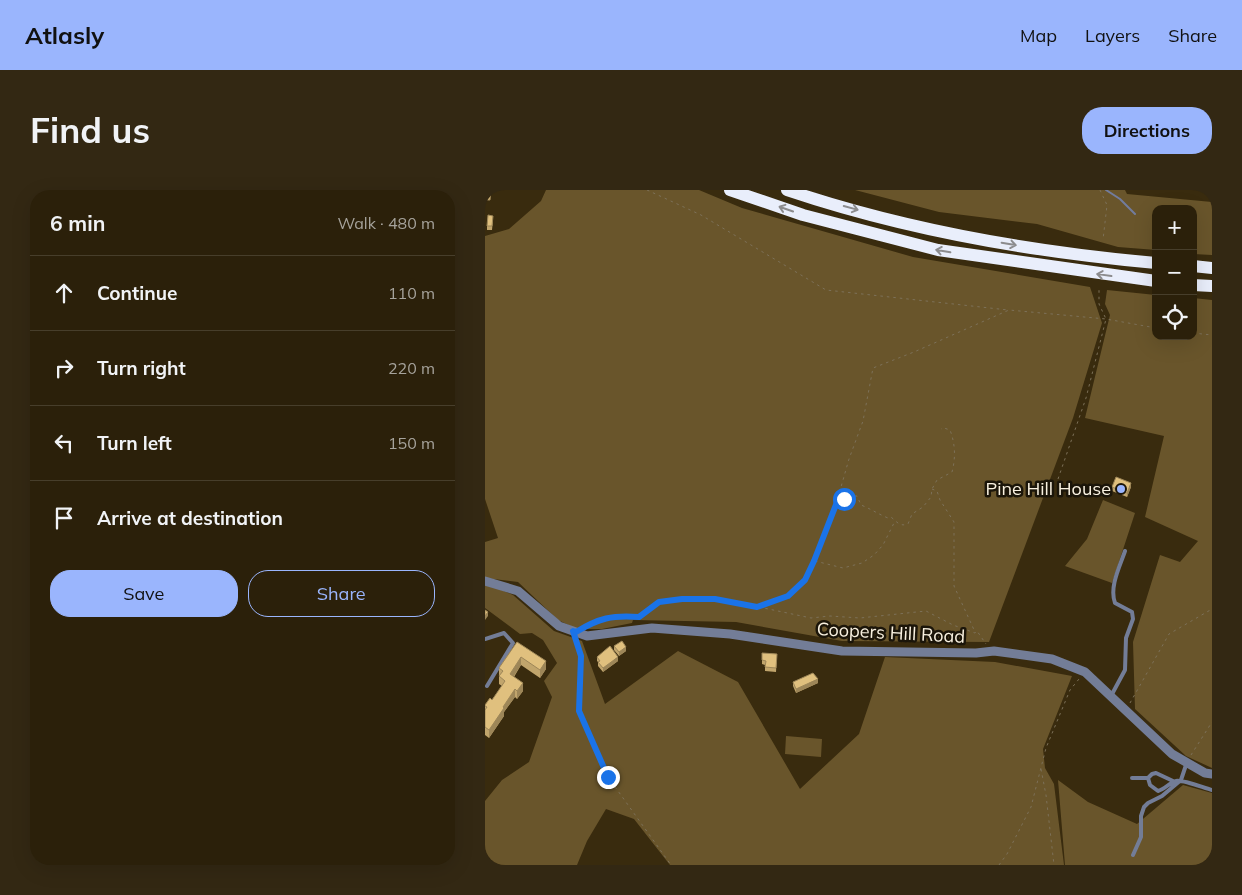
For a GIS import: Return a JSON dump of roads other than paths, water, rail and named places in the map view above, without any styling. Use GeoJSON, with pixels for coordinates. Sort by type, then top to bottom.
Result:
{"type":"FeatureCollection","features":[{"type":"Feature","properties":{"kind":"highway"},"geometry":{"type":"LineString","coordinates":[[730,190],[803,214],[938,250],[1152,280]]}},
{"type":"Feature","properties":{"kind":"highway"},"geometry":{"type":"LineString","coordinates":[[787,190],[931,230],[1032,248],[1152,263]]}},
{"type":"Feature","properties":{"kind":"highway"},"geometry":{"type":"LineString","coordinates":[[1197,266],[1212,268]]}},
{"type":"Feature","properties":{"kind":"highway"},"geometry":{"type":"LineString","coordinates":[[1197,285],[1212,286]]}},
{"type":"Feature","properties":{"kind":"street","name":"Coopers Hill Road"},"geometry":{"type":"LineString","coordinates":[[485,580],[518,591],[559,626],[587,636],[653,628],[730,634],[841,651],[976,653],[994,651],[1052,659],[1085,672],[1172,754],[1205,773],[1212,774]]}},
{"type":"Feature","properties":{"kind":"lane"},"geometry":{"type":"LineString","coordinates":[[1111,696],[1125,670],[1126,638],[1133,619],[1132,612],[1115,603],[1113,596],[1113,589],[1125,551]]}},
{"type":"Feature","properties":{"kind":"lane"},"geometry":{"type":"LineString","coordinates":[[485,640],[504,633],[513,643],[486,686]]}},
{"type":"Feature","properties":{"kind":"lane"},"geometry":{"type":"LineString","coordinates":[[1133,855],[1141,837],[1141,816],[1144,807],[1162,796],[1181,780],[1187,762]]}},
{"type":"Feature","properties":{"kind":"lane"},"geometry":{"type":"LineString","coordinates":[[1132,778],[1148,778],[1156,773],[1173,781]]}},
{"type":"Feature","properties":{"kind":"lane"},"geometry":{"type":"LineString","coordinates":[[1148,778],[1150,785],[1158,790],[1162,790],[1173,781],[1181,780],[1185,783],[1212,790]]}},
{"type":"Feature","properties":{"kind":"waterway"},"geometry":{"type":"LineString","coordinates":[[1106,190],[1120,199],[1135,214]]}},
{"type":"Feature","properties":{"kind":"place","name":"Pine Hill House"},"geometry":{"type":"Point","coordinates":[1121,489]}}]}
